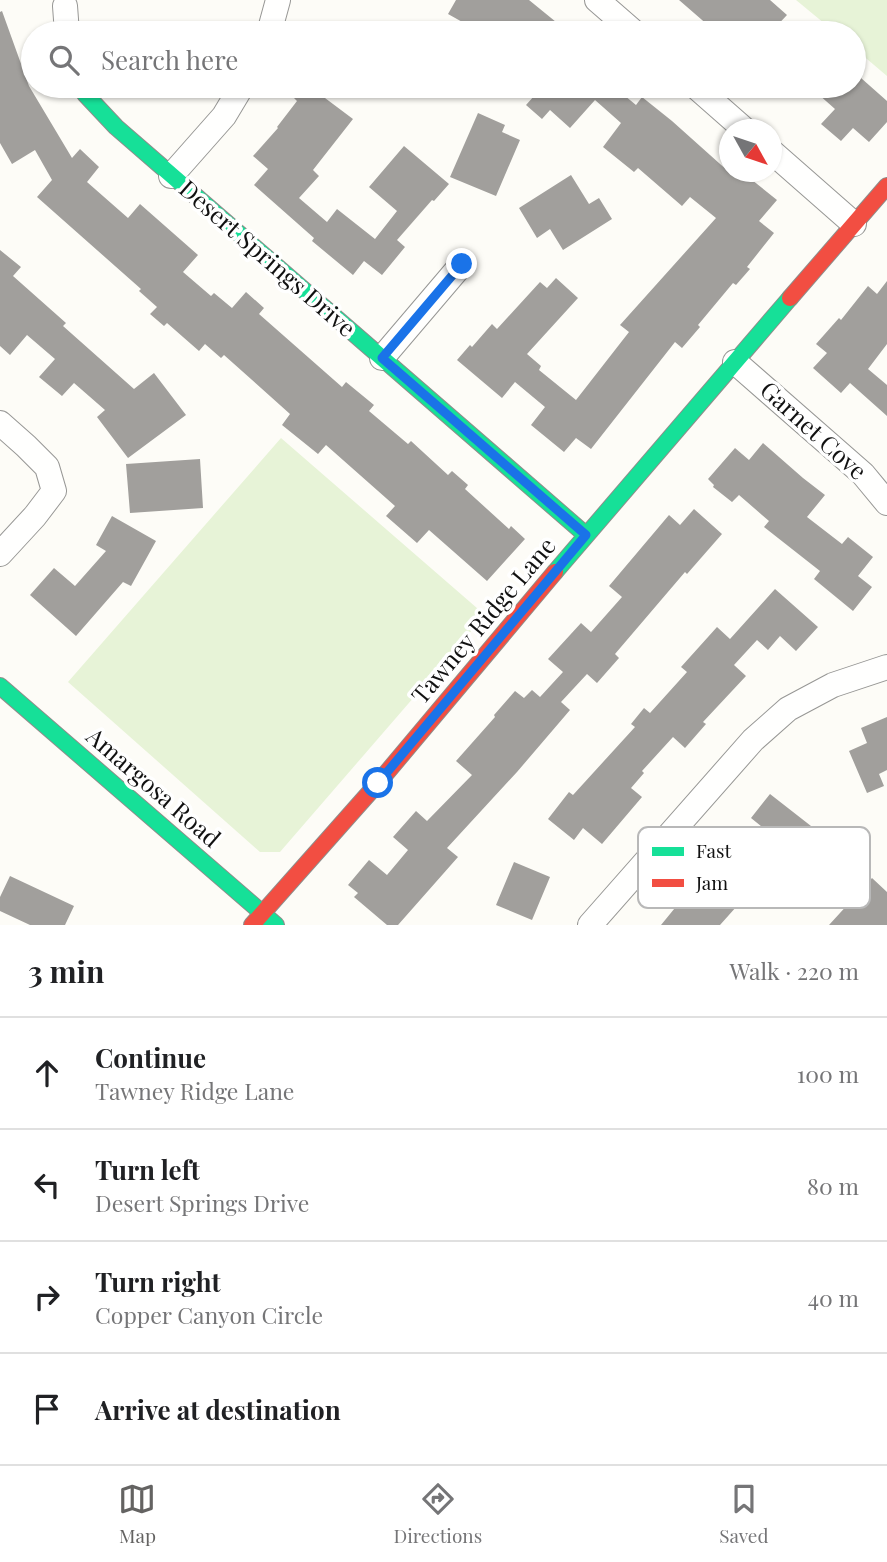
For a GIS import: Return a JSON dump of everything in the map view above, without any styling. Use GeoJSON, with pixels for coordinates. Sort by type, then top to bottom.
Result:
{"type":"FeatureCollection","features":[{"type":"Feature","properties":{"kind":"street"},"geometry":{"type":"LineString","coordinates":[[272,21],[278,0]]}},
{"type":"Feature","properties":{"kind":"street"},"geometry":{"type":"LineString","coordinates":[[597,0],[621,21]]}},
{"type":"Feature","properties":{"kind":"street"},"geometry":{"type":"LineString","coordinates":[[65,6],[66,21]]}},
{"type":"Feature","properties":{"kind":"street","name":"Desert Springs Drive"},"geometry":{"type":"LineString","coordinates":[[89,98],[116,127],[171,176],[586,535]]}},
{"type":"Feature","properties":{"kind":"street"},"geometry":{"type":"LineString","coordinates":[[171,176],[223,116],[234,98]]}},
{"type":"Feature","properties":{"kind":"street"},"geometry":{"type":"LineString","coordinates":[[709,98],[732,119]]}},
{"type":"Feature","properties":{"kind":"street"},"geometry":{"type":"LineString","coordinates":[[782,161],[854,224]]}},
{"type":"Feature","properties":{"kind":"street","name":"Tawney Ridge Lane"},"geometry":{"type":"LineString","coordinates":[[257,919],[378,783],[586,535],[887,186]]}},
{"type":"Feature","properties":{"kind":"street"},"geometry":{"type":"LineString","coordinates":[[382,358],[462,264]]}},
{"type":"Feature","properties":{"kind":"street","name":"Garnet Cove"},"geometry":{"type":"LineString","coordinates":[[735,362],[863,474],[887,503]]}},
{"type":"Feature","properties":{"kind":"street"},"geometry":{"type":"LineString","coordinates":[[0,423],[47,467],[54,491],[0,554]]}},
{"type":"Feature","properties":{"kind":"street"},"geometry":{"type":"LineString","coordinates":[[676,827],[744,750],[788,709],[833,685],[887,667]]}},
{"type":"Feature","properties":{"kind":"street","name":"Amargosa Road"},"geometry":{"type":"LineString","coordinates":[[0,685],[257,919],[275,925]]}},
{"type":"Feature","properties":{"kind":"street"},"geometry":{"type":"LineString","coordinates":[[590,925],[638,870]]}},
{"type":"Feature","properties":{"kind":"green space"},"geometry":{"type":"Polygon","coordinates":[[[796,0],[887,0],[887,76],[866,58],[866,21],[821,21],[796,0]]]}},
{"type":"Feature","properties":{"kind":"green space"},"geometry":{"type":"Polygon","coordinates":[[[281,438],[485,615],[280,852],[260,852],[68,682],[281,438]]]}},
{"type":"Feature","properties":{"kind":"building"},"geometry":{"type":"Polygon","coordinates":[[[456,0],[529,0],[555,21],[461,21],[448,14],[456,0]]]}},
{"type":"Feature","properties":{"kind":"building"},"geometry":{"type":"Polygon","coordinates":[[[679,0],[770,0],[787,15],[781,21],[703,21],[679,0]]]}},
{"type":"Feature","properties":{"kind":"building"},"geometry":{"type":"Polygon","coordinates":[[[2,11],[21,64],[21,98],[36,98],[72,158],[80,149],[99,167],[87,182],[128,218],[140,204],[198,255],[183,272],[211,296],[214,293],[232,308],[246,292],[264,308],[259,314],[342,387],[346,382],[374,405],[369,411],[408,444],[411,441],[448,475],[452,471],[468,485],[465,489],[509,529],[511,526],[525,539],[487,581],[429,530],[417,543],[386,516],[395,506],[326,445],[318,454],[282,425],[290,414],[224,355],[221,358],[205,344],[199,351],[167,323],[164,326],[150,314],[157,307],[139,291],[141,289],[37,197],[52,180],[35,150],[12,164],[0,143],[2,11]]]}},
{"type":"Feature","properties":{"kind":"building"},"geometry":{"type":"Polygon","coordinates":[[[866,82],[887,101],[887,122],[869,142],[853,128],[841,141],[821,124],[835,109],[823,98],[866,98],[866,82]]]}},
{"type":"Feature","properties":{"kind":"building"},"geometry":{"type":"Polygon","coordinates":[[[294,98],[325,98],[353,119],[313,170],[319,176],[299,198],[327,222],[337,209],[375,239],[397,211],[369,187],[404,146],[449,184],[397,240],[405,247],[382,275],[364,261],[353,275],[312,241],[314,238],[254,185],[268,169],[253,156],[297,101],[294,98]]]}},
{"type":"Feature","properties":{"kind":"building"},"geometry":{"type":"Polygon","coordinates":[[[532,98],[628,98],[636,105],[643,98],[719,163],[719,182],[754,182],[777,200],[759,221],[774,233],[747,267],[750,269],[736,285],[733,283],[682,348],[675,342],[591,449],[576,438],[564,452],[531,425],[545,407],[515,382],[502,398],[457,360],[492,324],[497,329],[540,282],[547,288],[556,278],[578,298],[527,354],[541,366],[539,370],[576,400],[629,332],[620,325],[716,218],[690,197],[682,206],[638,168],[634,172],[603,147],[621,123],[595,100],[570,128],[550,110],[542,119],[526,105],[532,98]]]}},
{"type":"Feature","properties":{"kind":"building"},"geometry":{"type":"Polygon","coordinates":[[[478,113],[505,125],[502,132],[520,140],[496,196],[450,177],[478,113]]]}},
{"type":"Feature","properties":{"kind":"building"},"geometry":{"type":"Polygon","coordinates":[[[571,175],[589,204],[599,198],[612,219],[563,250],[550,229],[537,238],[519,208],[571,175]]]}},
{"type":"Feature","properties":{"kind":"building"},"geometry":{"type":"Polygon","coordinates":[[[0,250],[21,267],[13,276],[66,323],[63,326],[134,389],[154,373],[186,415],[128,458],[97,417],[105,410],[74,383],[62,396],[39,377],[55,359],[27,335],[10,355],[0,346],[0,250]]]}},
{"type":"Feature","properties":{"kind":"building"},"geometry":{"type":"Polygon","coordinates":[[[887,281],[887,344],[868,369],[887,385],[887,416],[850,383],[841,393],[813,368],[827,353],[816,344],[839,318],[841,320],[868,286],[877,294],[887,281]]]}},
{"type":"Feature","properties":{"kind":"building"},"geometry":{"type":"Polygon","coordinates":[[[763,443],[825,495],[807,517],[842,544],[848,537],[873,557],[858,576],[872,587],[853,611],[814,579],[820,571],[764,527],[769,521],[739,495],[732,502],[713,487],[708,479],[735,448],[749,460],[763,443]]]}},
{"type":"Feature","properties":{"kind":"building"},"geometry":{"type":"Polygon","coordinates":[[[200,459],[203,508],[130,513],[126,464],[200,459]]]}},
{"type":"Feature","properties":{"kind":"building"},"geometry":{"type":"Polygon","coordinates":[[[694,509],[722,534],[687,574],[685,572],[615,654],[619,658],[597,683],[587,674],[561,702],[570,710],[447,848],[458,857],[398,925],[387,925],[354,897],[358,893],[348,885],[369,860],[387,875],[408,850],[393,837],[416,811],[427,821],[472,775],[456,761],[494,715],[515,691],[524,698],[532,690],[540,697],[563,672],[548,659],[581,623],[591,632],[622,597],[609,586],[669,515],[680,525],[694,509]]]}},
{"type":"Feature","properties":{"kind":"building"},"geometry":{"type":"Polygon","coordinates":[[[112,516],[156,541],[131,586],[123,582],[76,636],[30,595],[54,568],[75,586],[106,551],[96,545],[112,516]]]}},
{"type":"Feature","properties":{"kind":"building"},"geometry":{"type":"Polygon","coordinates":[[[775,589],[818,627],[796,651],[780,636],[768,650],[757,640],[734,665],[746,676],[703,722],[706,724],[685,748],[673,737],[642,771],[644,773],[631,788],[642,797],[602,844],[583,828],[574,840],[548,819],[569,792],[573,795],[635,727],[631,724],[644,708],[650,713],[687,672],[681,667],[717,627],[730,639],[775,589]]]}},
{"type":"Feature","properties":{"kind":"building"},"geometry":{"type":"Polygon","coordinates":[[[887,717],[887,770],[879,774],[884,786],[867,793],[849,751],[867,743],[861,728],[887,717]]]}},
{"type":"Feature","properties":{"kind":"building"},"geometry":{"type":"Polygon","coordinates":[[[770,794],[811,826],[762,827],[751,818],[770,794]]]}},
{"type":"Feature","properties":{"kind":"building"},"geometry":{"type":"Polygon","coordinates":[[[514,862],[550,877],[532,920],[496,905],[514,862]]]}},
{"type":"Feature","properties":{"kind":"building"},"geometry":{"type":"Polygon","coordinates":[[[10,876],[74,906],[65,925],[30,925],[0,911],[0,897],[10,876]]]}},
{"type":"Feature","properties":{"kind":"building"},"geometry":{"type":"Polygon","coordinates":[[[872,878],[887,892],[887,925],[829,925],[845,908],[870,908],[872,878]]]}},
{"type":"Feature","properties":{"kind":"building"},"geometry":{"type":"Polygon","coordinates":[[[675,908],[735,908],[720,925],[661,925],[675,908]]]}},
{"type":"Feature","properties":{"kind":"traffic: fast"},"geometry":{"type":"LineString","coordinates":[[89,98],[116,127],[586,535]]}},
{"type":"Feature","properties":{"kind":"traffic: fast"},"geometry":{"type":"LineString","coordinates":[[555,572],[790,298]]}},
{"type":"Feature","properties":{"kind":"traffic: fast"},"geometry":{"type":"LineString","coordinates":[[0,686],[276,925]]}},
{"type":"Feature","properties":{"kind":"traffic: jam"},"geometry":{"type":"LineString","coordinates":[[790,298],[887,186]]}},
{"type":"Feature","properties":{"kind":"traffic: jam"},"geometry":{"type":"LineString","coordinates":[[252,925],[378,783],[555,572]]}},
{"type":"Feature","properties":{"kind":"route"},"geometry":{"type":"LineString","coordinates":[[378,783],[586,535],[382,358],[462,264]]}}]}
